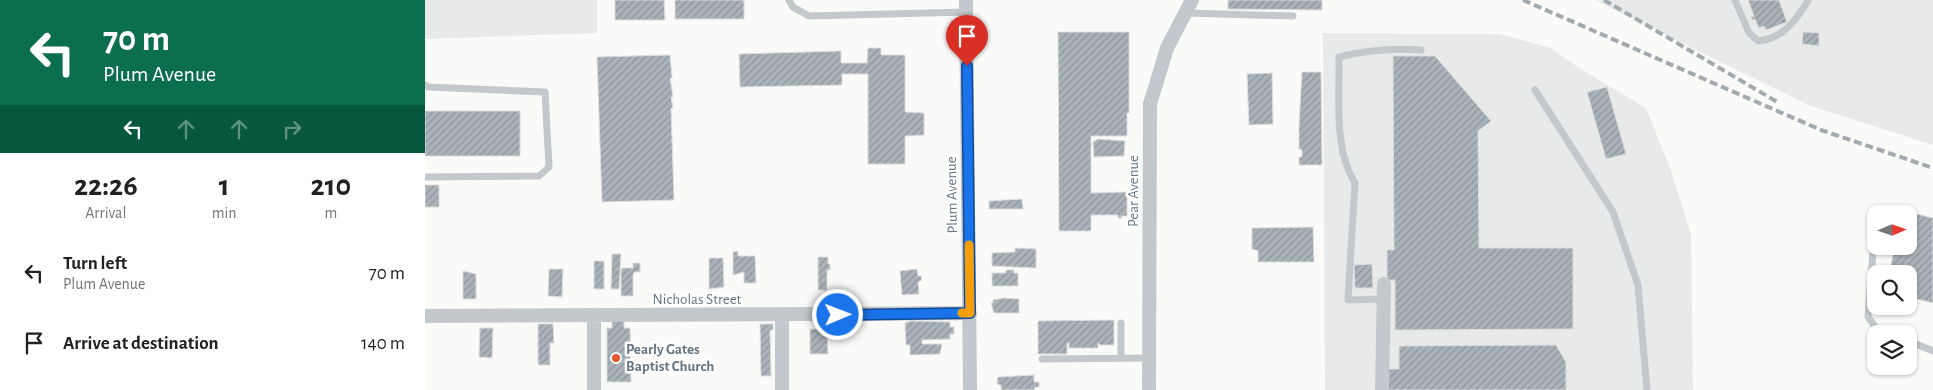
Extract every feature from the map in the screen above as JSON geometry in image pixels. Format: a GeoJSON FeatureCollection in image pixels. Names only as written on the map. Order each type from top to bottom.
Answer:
{"type":"FeatureCollection","features":[{"type":"Feature","properties":{"kind":"street","name":"Pear Avenue"},"geometry":{"type":"LineString","coordinates":[[1149,390],[1150,104],[1167,48],[1192,0]]}},
{"type":"Feature","properties":{"kind":"street","name":"Plum Avenue"},"geometry":{"type":"LineString","coordinates":[[966,6],[970,390]]}},
{"type":"Feature","properties":{"kind":"street"},"geometry":{"type":"LineString","coordinates":[[1382,390],[1384,284]]}},
{"type":"Feature","properties":{"kind":"street","name":"Nicholas Street"},"geometry":{"type":"LineString","coordinates":[[425,316],[970,313]]}},
{"type":"Feature","properties":{"kind":"street"},"geometry":{"type":"LineString","coordinates":[[782,315],[782,390]]}},
{"type":"Feature","properties":{"kind":"street"},"geometry":{"type":"LineString","coordinates":[[594,316],[594,390]]}},
{"type":"Feature","properties":{"kind":"lane"},"geometry":{"type":"LineString","coordinates":[[789,0],[793,7],[809,16],[966,6]]}},
{"type":"Feature","properties":{"kind":"lane"},"geometry":{"type":"LineString","coordinates":[[1735,0],[1749,33],[1758,42],[1770,40],[1794,23],[1806,0]]}},
{"type":"Feature","properties":{"kind":"lane"},"geometry":{"type":"LineString","coordinates":[[1185,13],[1293,16]]}},
{"type":"Feature","properties":{"kind":"lane"},"geometry":{"type":"LineString","coordinates":[[1383,299],[1348,300],[1355,183],[1347,170],[1341,140],[1339,57],[1365,50],[1393,48],[1421,50]]}},
{"type":"Feature","properties":{"kind":"lane"},"geometry":{"type":"LineString","coordinates":[[425,85],[428,87],[545,92],[549,167],[539,176],[425,177]]}},
{"type":"Feature","properties":{"kind":"lane"},"geometry":{"type":"LineString","coordinates":[[1535,90],[1613,212],[1638,285],[1647,390]]}},
{"type":"Feature","properties":{"kind":"lane"},"geometry":{"type":"LineString","coordinates":[[1873,255],[1868,317],[1874,325]]}},
{"type":"Feature","properties":{"kind":"lane"},"geometry":{"type":"LineString","coordinates":[[1121,323],[1121,358]]}},
{"type":"Feature","properties":{"kind":"lane"},"geometry":{"type":"LineString","coordinates":[[1917,344],[1933,351]]}},
{"type":"Feature","properties":{"kind":"lane"},"geometry":{"type":"LineString","coordinates":[[1042,359],[1149,358]]}},
{"type":"Feature","properties":{"kind":"shaded area"},"geometry":{"type":"Polygon","coordinates":[[[425,0],[597,0],[597,33],[425,39],[425,0]]]}},
{"type":"Feature","properties":{"kind":"shaded area"},"geometry":{"type":"Polygon","coordinates":[[[1595,0],[1933,0],[1933,145],[1808,105],[1595,0]]]}},
{"type":"Feature","properties":{"kind":"shaded area"},"geometry":{"type":"Polygon","coordinates":[[[1323,33],[1499,34],[1551,48],[1579,68],[1646,108],[1670,168],[1691,234],[1693,390],[1325,390],[1323,33]]]}},
{"type":"Feature","properties":{"kind":"building"},"geometry":{"type":"Polygon","coordinates":[[[615,0],[664,0],[665,20],[615,20],[615,0]]]}},
{"type":"Feature","properties":{"kind":"building"},"geometry":{"type":"Polygon","coordinates":[[[675,0],[744,0],[744,19],[675,19],[675,0]]]}},
{"type":"Feature","properties":{"kind":"building"},"geometry":{"type":"Polygon","coordinates":[[[1228,0],[1322,0],[1322,10],[1228,9],[1228,0]]]}},
{"type":"Feature","properties":{"kind":"building"},"geometry":{"type":"Polygon","coordinates":[[[1748,0],[1779,0],[1787,22],[1766,30],[1764,26],[1759,28],[1755,19],[1752,20],[1751,17],[1754,16],[1748,0]]]}},
{"type":"Feature","properties":{"kind":"building"},"geometry":{"type":"Polygon","coordinates":[[[1058,32],[1129,32],[1129,113],[1127,113],[1127,136],[1091,136],[1091,193],[1127,192],[1127,216],[1118,218],[1118,215],[1091,215],[1091,231],[1059,231],[1058,32]]]}},
{"type":"Feature","properties":{"kind":"building"},"geometry":{"type":"Polygon","coordinates":[[[1803,32],[1819,33],[1819,46],[1802,44],[1803,32]]]}},
{"type":"Feature","properties":{"kind":"building"},"geometry":{"type":"Polygon","coordinates":[[[868,48],[881,48],[881,55],[905,55],[905,112],[924,113],[924,135],[905,136],[905,164],[868,164],[868,74],[842,74],[842,85],[740,87],[739,54],[841,51],[841,63],[867,63],[868,48]]]}},
{"type":"Feature","properties":{"kind":"building"},"geometry":{"type":"Polygon","coordinates":[[[670,55],[672,78],[670,78],[673,97],[671,97],[673,108],[671,108],[674,200],[602,202],[597,57],[670,55]]]}},
{"type":"Feature","properties":{"kind":"building"},"geometry":{"type":"Polygon","coordinates":[[[1393,56],[1435,56],[1491,121],[1478,131],[1479,248],[1573,248],[1573,329],[1395,330],[1395,280],[1387,280],[1387,250],[1394,250],[1393,56]]]}},
{"type":"Feature","properties":{"kind":"building"},"geometry":{"type":"Polygon","coordinates":[[[1302,72],[1321,72],[1322,165],[1299,165],[1299,157],[1302,157],[1302,150],[1299,149],[1299,126],[1302,72]]]}},
{"type":"Feature","properties":{"kind":"building"},"geometry":{"type":"Polygon","coordinates":[[[1272,73],[1273,124],[1249,125],[1247,74],[1272,73]]]}},
{"type":"Feature","properties":{"kind":"building"},"geometry":{"type":"Polygon","coordinates":[[[1607,87],[1626,154],[1606,159],[1587,92],[1607,87]]]}},
{"type":"Feature","properties":{"kind":"building"},"geometry":{"type":"Polygon","coordinates":[[[425,111],[520,111],[520,156],[425,156],[425,111]]]}},
{"type":"Feature","properties":{"kind":"building"},"geometry":{"type":"Polygon","coordinates":[[[1098,139],[1125,141],[1124,156],[1094,157],[1093,142],[1098,139]]]}},
{"type":"Feature","properties":{"kind":"building"},"geometry":{"type":"Polygon","coordinates":[[[425,185],[439,185],[439,207],[425,207],[425,185]]]}},
{"type":"Feature","properties":{"kind":"building"},"geometry":{"type":"Polygon","coordinates":[[[1022,199],[1023,209],[989,209],[989,201],[1022,199]]]}},
{"type":"Feature","properties":{"kind":"building"},"geometry":{"type":"Polygon","coordinates":[[[1917,214],[1933,218],[1933,303],[1917,299],[1917,265],[1891,265],[1893,255],[1917,255],[1917,214]]]}},
{"type":"Feature","properties":{"kind":"building"},"geometry":{"type":"Polygon","coordinates":[[[1313,227],[1314,262],[1258,262],[1258,251],[1252,249],[1252,228],[1313,227]]]}},
{"type":"Feature","properties":{"kind":"building"},"geometry":{"type":"Polygon","coordinates":[[[1015,248],[1036,249],[1036,268],[992,266],[992,253],[1015,252],[1015,248]]]}},
{"type":"Feature","properties":{"kind":"building"},"geometry":{"type":"Polygon","coordinates":[[[738,251],[738,256],[755,256],[756,283],[744,283],[744,272],[733,275],[733,252],[738,251]]]}},
{"type":"Feature","properties":{"kind":"building"},"geometry":{"type":"Polygon","coordinates":[[[612,254],[621,254],[619,289],[611,289],[612,254]]]}},
{"type":"Feature","properties":{"kind":"building"},"geometry":{"type":"Polygon","coordinates":[[[818,257],[828,257],[828,264],[830,264],[830,270],[827,270],[827,290],[818,290],[818,257]]]}},
{"type":"Feature","properties":{"kind":"building"},"geometry":{"type":"Polygon","coordinates":[[[709,258],[723,258],[724,287],[709,289],[709,258]]]}},
{"type":"Feature","properties":{"kind":"building"},"geometry":{"type":"Polygon","coordinates":[[[594,261],[604,261],[604,289],[594,289],[594,261]]]}},
{"type":"Feature","properties":{"kind":"building"},"geometry":{"type":"Polygon","coordinates":[[[633,263],[640,263],[640,272],[634,272],[633,296],[621,296],[622,268],[633,268],[633,263]]]}},
{"type":"Feature","properties":{"kind":"building"},"geometry":{"type":"Polygon","coordinates":[[[1372,264],[1373,288],[1355,288],[1354,265],[1372,264]]]}},
{"type":"Feature","properties":{"kind":"building"},"geometry":{"type":"Polygon","coordinates":[[[549,269],[563,269],[562,297],[548,296],[549,269]]]}},
{"type":"Feature","properties":{"kind":"building"},"geometry":{"type":"Polygon","coordinates":[[[917,269],[918,276],[921,276],[922,280],[918,282],[919,294],[902,295],[900,271],[917,269]]]}},
{"type":"Feature","properties":{"kind":"building"},"geometry":{"type":"Polygon","coordinates":[[[1006,270],[1014,270],[1014,273],[1018,273],[1018,286],[992,286],[992,273],[1006,273],[1006,270]]]}},
{"type":"Feature","properties":{"kind":"building"},"geometry":{"type":"Polygon","coordinates":[[[463,271],[476,274],[476,299],[463,299],[463,271]]]}},
{"type":"Feature","properties":{"kind":"building"},"geometry":{"type":"Polygon","coordinates":[[[1004,298],[1019,299],[1019,313],[994,313],[991,303],[993,303],[993,300],[1004,298]]]}},
{"type":"Feature","properties":{"kind":"building"},"geometry":{"type":"Polygon","coordinates":[[[612,320],[624,320],[624,328],[630,328],[631,382],[607,382],[607,328],[612,328],[612,320]]]}},
{"type":"Feature","properties":{"kind":"building"},"geometry":{"type":"Polygon","coordinates":[[[1114,320],[1114,345],[1100,345],[1098,343],[1098,348],[1069,348],[1069,343],[1067,343],[1067,354],[1038,354],[1038,321],[1114,320]]]}},
{"type":"Feature","properties":{"kind":"building"},"geometry":{"type":"Polygon","coordinates":[[[911,321],[950,322],[950,327],[954,327],[954,334],[950,334],[950,339],[922,340],[922,344],[942,344],[940,354],[910,355],[910,345],[906,345],[905,323],[911,321]]]}},
{"type":"Feature","properties":{"kind":"building"},"geometry":{"type":"Polygon","coordinates":[[[538,324],[553,324],[554,343],[550,343],[550,365],[538,365],[538,324]]]}},
{"type":"Feature","properties":{"kind":"building"},"geometry":{"type":"Polygon","coordinates":[[[760,324],[773,324],[773,330],[770,330],[771,376],[761,376],[760,324]]]}},
{"type":"Feature","properties":{"kind":"building"},"geometry":{"type":"Polygon","coordinates":[[[480,328],[493,328],[492,358],[479,357],[480,328]]]}},
{"type":"Feature","properties":{"kind":"building"},"geometry":{"type":"Polygon","coordinates":[[[810,329],[827,329],[828,354],[810,354],[810,329]]]}},
{"type":"Feature","properties":{"kind":"building"},"geometry":{"type":"Polygon","coordinates":[[[1556,345],[1566,362],[1566,390],[1386,390],[1388,369],[1399,369],[1399,346],[1556,345]]]}},
{"type":"Feature","properties":{"kind":"building"},"geometry":{"type":"Polygon","coordinates":[[[1034,375],[1034,382],[1039,382],[1039,387],[1035,387],[1034,390],[1001,390],[1001,385],[997,384],[998,377],[1034,375]]]}},
{"type":"Feature","properties":{"kind":"railway"},"geometry":{"type":"LineString","coordinates":[[1523,0],[1821,130],[1933,168]]}},
{"type":"Feature","properties":{"kind":"railway"},"geometry":{"type":"LineString","coordinates":[[1604,0],[1779,103]]}},
{"type":"Feature","properties":{"kind":"slow traffic"},"geometry":{"type":"LineString","coordinates":[[962,313],[970,313],[969,245]]}},
{"type":"Feature","properties":{"kind":"place","name":"Pearly Gates Baptist Church"},"geometry":{"type":"Point","coordinates":[616,358]}},
{"type":"Feature","properties":{"kind":"route"},"geometry":{"type":"LineString","coordinates":[[838,315],[970,313],[967,66]]}}]}
